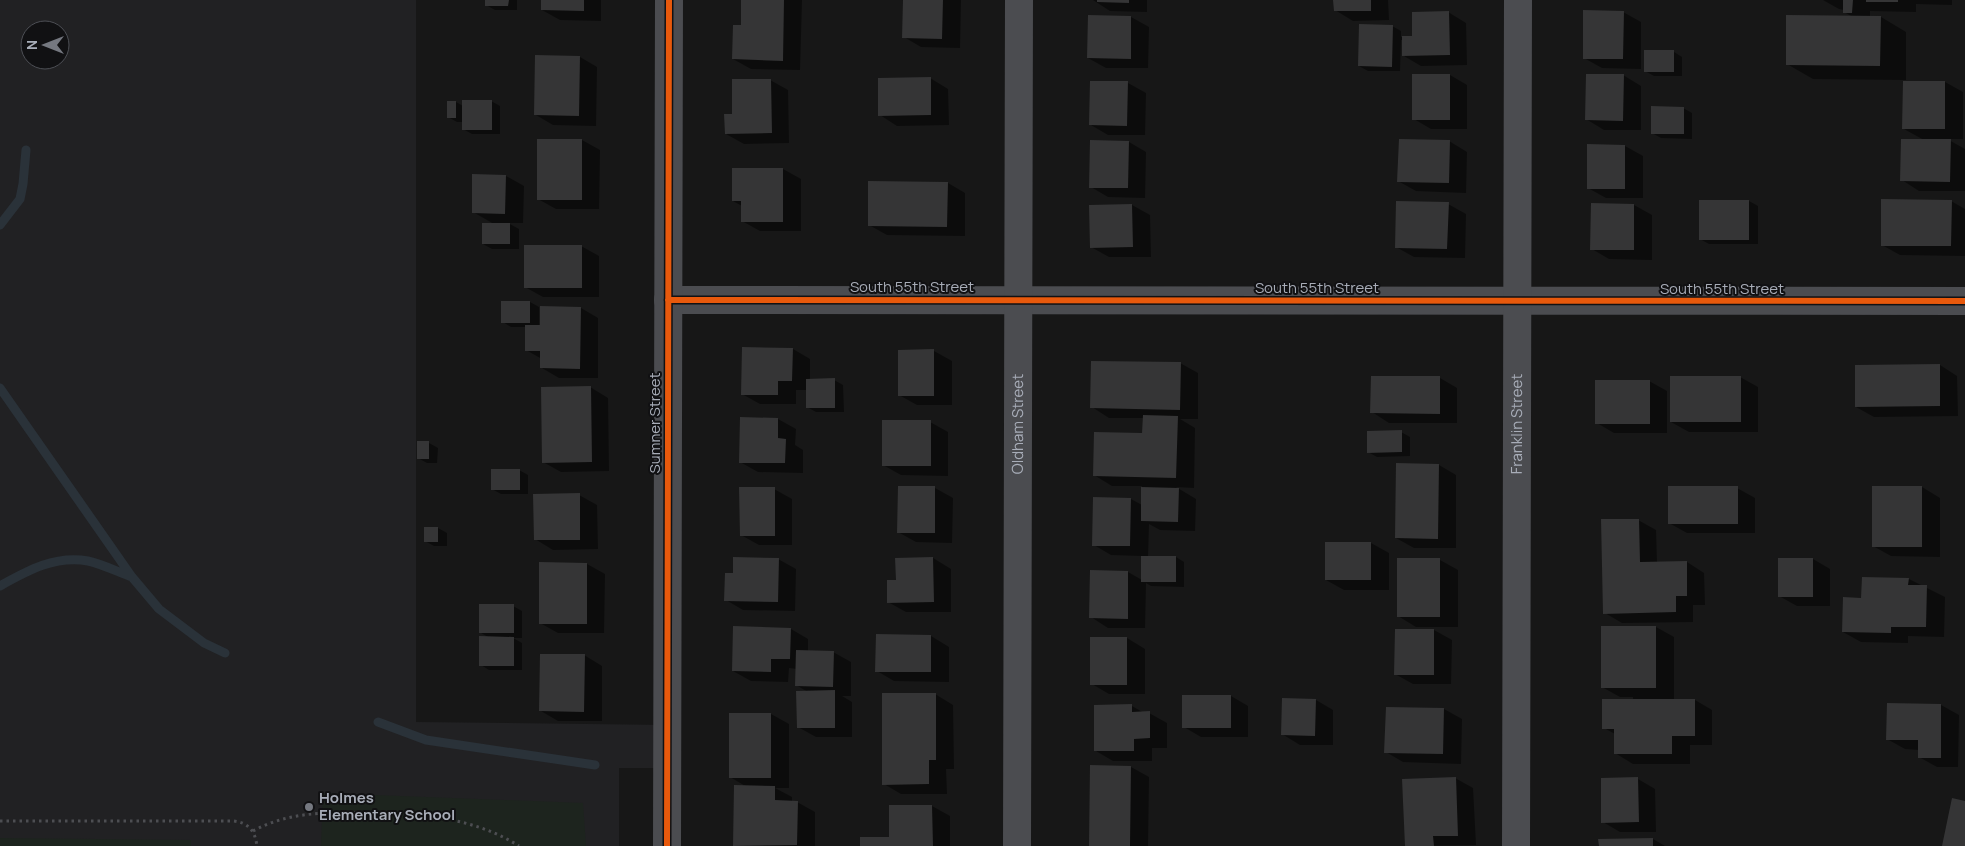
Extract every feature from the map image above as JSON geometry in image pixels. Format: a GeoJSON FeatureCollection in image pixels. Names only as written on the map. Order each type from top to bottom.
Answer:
{"type":"FeatureCollection","features":[{"type":"Feature","properties":{"kind":"street","name":"Sumner Street"},"geometry":{"type":"LineString","coordinates":[[667,846],[669,0]]}},
{"type":"Feature","properties":{"kind":"street","name":"Oldham Street"},"geometry":{"type":"LineString","coordinates":[[1017,846],[1019,0]]}},
{"type":"Feature","properties":{"kind":"street","name":"Franklin Street"},"geometry":{"type":"LineString","coordinates":[[1516,846],[1518,0]]}},
{"type":"Feature","properties":{"kind":"street","name":"South 55th Street"},"geometry":{"type":"LineString","coordinates":[[668,300],[1965,301]]}},
{"type":"Feature","properties":{"kind":"path"},"geometry":{"type":"LineString","coordinates":[[253,831],[269,822],[299,815],[339,812],[397,813],[436,816],[465,823],[506,838],[519,846]]}},
{"type":"Feature","properties":{"kind":"path"},"geometry":{"type":"LineString","coordinates":[[0,821],[234,821],[241,822],[253,831],[258,846]]}},
{"type":"Feature","properties":{"kind":"shaded area"},"geometry":{"type":"Polygon","coordinates":[[[0,0],[416,0],[416,722],[668,725],[667,768],[619,768],[619,846],[0,846],[0,0]]]}},
{"type":"Feature","properties":{"kind":"shaded area"},"geometry":{"type":"Polygon","coordinates":[[[323,793],[583,803],[586,846],[321,846],[323,793]]]}},
{"type":"Feature","properties":{"kind":"shaded area"},"geometry":{"type":"Polygon","coordinates":[[[0,838],[191,840],[191,846],[0,846],[0,838]]]}},
{"type":"Feature","properties":{"kind":"building"},"geometry":{"type":"Polygon","coordinates":[[[485,0],[509,0],[508,6],[485,6],[485,0]]]}},
{"type":"Feature","properties":{"kind":"building"},"geometry":{"type":"Polygon","coordinates":[[[541,0],[584,0],[584,11],[541,10],[541,0]]]}},
{"type":"Feature","properties":{"kind":"building"},"geometry":{"type":"Polygon","coordinates":[[[741,0],[784,0],[783,61],[732,59],[733,25],[741,25],[741,0]]]}},
{"type":"Feature","properties":{"kind":"building"},"geometry":{"type":"Polygon","coordinates":[[[903,0],[943,0],[942,39],[902,38],[903,0]]]}},
{"type":"Feature","properties":{"kind":"building"},"geometry":{"type":"Polygon","coordinates":[[[1097,0],[1129,0],[1129,3],[1097,2],[1097,0]]]}},
{"type":"Feature","properties":{"kind":"building"},"geometry":{"type":"Polygon","coordinates":[[[1333,0],[1371,0],[1371,11],[1334,11],[1333,0]]]}},
{"type":"Feature","properties":{"kind":"building"},"geometry":{"type":"Polygon","coordinates":[[[1843,0],[1853,0],[1852,13],[1843,13],[1843,0]]]}},
{"type":"Feature","properties":{"kind":"building"},"geometry":{"type":"Polygon","coordinates":[[[1866,0],[1898,0],[1898,2],[1866,2],[1866,0]]]}},
{"type":"Feature","properties":{"kind":"building"},"geometry":{"type":"Polygon","coordinates":[[[1583,10],[1624,11],[1623,59],[1583,59],[1583,10]]]}},
{"type":"Feature","properties":{"kind":"building"},"geometry":{"type":"Polygon","coordinates":[[[1449,11],[1450,55],[1402,56],[1402,36],[1412,36],[1412,12],[1449,11]]]}},
{"type":"Feature","properties":{"kind":"building"},"geometry":{"type":"Polygon","coordinates":[[[1088,15],[1131,16],[1131,59],[1087,58],[1088,15]]]}},
{"type":"Feature","properties":{"kind":"building"},"geometry":{"type":"Polygon","coordinates":[[[1786,15],[1881,16],[1880,66],[1786,65],[1786,15]]]}},
{"type":"Feature","properties":{"kind":"building"},"geometry":{"type":"Polygon","coordinates":[[[1359,24],[1393,25],[1392,67],[1358,66],[1359,24]]]}},
{"type":"Feature","properties":{"kind":"building"},"geometry":{"type":"Polygon","coordinates":[[[1644,50],[1674,50],[1674,72],[1644,72],[1644,50]]]}},
{"type":"Feature","properties":{"kind":"building"},"geometry":{"type":"Polygon","coordinates":[[[535,55],[580,56],[579,116],[534,115],[535,55]]]}},
{"type":"Feature","properties":{"kind":"building"},"geometry":{"type":"Polygon","coordinates":[[[1412,74],[1450,74],[1450,120],[1412,120],[1412,74]]]}},
{"type":"Feature","properties":{"kind":"building"},"geometry":{"type":"Polygon","coordinates":[[[1586,74],[1624,74],[1623,121],[1585,120],[1586,74]]]}},
{"type":"Feature","properties":{"kind":"building"},"geometry":{"type":"Polygon","coordinates":[[[931,77],[931,115],[878,116],[878,78],[931,77]]]}},
{"type":"Feature","properties":{"kind":"building"},"geometry":{"type":"Polygon","coordinates":[[[732,79],[771,79],[772,133],[725,134],[724,114],[732,114],[732,79]]]}},
{"type":"Feature","properties":{"kind":"building"},"geometry":{"type":"Polygon","coordinates":[[[1090,81],[1128,81],[1127,126],[1089,125],[1090,81]]]}},
{"type":"Feature","properties":{"kind":"building"},"geometry":{"type":"Polygon","coordinates":[[[1903,81],[1945,81],[1945,129],[1902,129],[1903,81]]]}},
{"type":"Feature","properties":{"kind":"building"},"geometry":{"type":"Polygon","coordinates":[[[462,100],[492,100],[492,130],[462,130],[462,100]]]}},
{"type":"Feature","properties":{"kind":"building"},"geometry":{"type":"Polygon","coordinates":[[[447,101],[456,101],[456,118],[447,118],[447,101]]]}},
{"type":"Feature","properties":{"kind":"building"},"geometry":{"type":"Polygon","coordinates":[[[1651,106],[1684,107],[1684,134],[1651,134],[1651,106]]]}},
{"type":"Feature","properties":{"kind":"building"},"geometry":{"type":"Polygon","coordinates":[[[537,139],[582,139],[582,200],[537,200],[537,139]]]}},
{"type":"Feature","properties":{"kind":"building"},"geometry":{"type":"Polygon","coordinates":[[[1399,139],[1450,140],[1449,183],[1397,182],[1399,139]]]}},
{"type":"Feature","properties":{"kind":"building"},"geometry":{"type":"Polygon","coordinates":[[[1901,139],[1951,139],[1950,182],[1900,181],[1901,139]]]}},
{"type":"Feature","properties":{"kind":"building"},"geometry":{"type":"Polygon","coordinates":[[[1090,140],[1129,141],[1128,188],[1089,188],[1090,140]]]}},
{"type":"Feature","properties":{"kind":"building"},"geometry":{"type":"Polygon","coordinates":[[[1587,144],[1625,145],[1625,189],[1587,189],[1587,144]]]}},
{"type":"Feature","properties":{"kind":"building"},"geometry":{"type":"Polygon","coordinates":[[[732,168],[783,168],[783,222],[741,222],[741,201],[732,201],[732,168]]]}},
{"type":"Feature","properties":{"kind":"building"},"geometry":{"type":"Polygon","coordinates":[[[472,174],[506,175],[505,214],[472,213],[472,174]]]}},
{"type":"Feature","properties":{"kind":"building"},"geometry":{"type":"Polygon","coordinates":[[[868,181],[948,182],[947,227],[868,226],[868,181]]]}},
{"type":"Feature","properties":{"kind":"building"},"geometry":{"type":"Polygon","coordinates":[[[1881,199],[1952,200],[1951,246],[1881,246],[1881,199]]]}},
{"type":"Feature","properties":{"kind":"building"},"geometry":{"type":"Polygon","coordinates":[[[1699,200],[1749,200],[1749,240],[1699,240],[1699,200]]]}},
{"type":"Feature","properties":{"kind":"building"},"geometry":{"type":"Polygon","coordinates":[[[1396,201],[1449,202],[1447,249],[1395,248],[1396,201]]]}},
{"type":"Feature","properties":{"kind":"building"},"geometry":{"type":"Polygon","coordinates":[[[1591,203],[1634,204],[1634,250],[1590,250],[1591,203]]]}},
{"type":"Feature","properties":{"kind":"building"},"geometry":{"type":"Polygon","coordinates":[[[1132,204],[1133,247],[1090,248],[1089,205],[1132,204]]]}},
{"type":"Feature","properties":{"kind":"building"},"geometry":{"type":"Polygon","coordinates":[[[482,223],[510,223],[510,244],[482,244],[482,223]]]}},
{"type":"Feature","properties":{"kind":"building"},"geometry":{"type":"Polygon","coordinates":[[[524,245],[582,245],[582,288],[524,288],[524,245]]]}},
{"type":"Feature","properties":{"kind":"building"},"geometry":{"type":"Polygon","coordinates":[[[501,301],[530,301],[530,323],[501,323],[501,301]]]}},
{"type":"Feature","properties":{"kind":"building"},"geometry":{"type":"Polygon","coordinates":[[[540,306],[581,307],[580,369],[540,368],[540,351],[525,351],[525,325],[540,325],[540,306]]]}},
{"type":"Feature","properties":{"kind":"building"},"geometry":{"type":"Polygon","coordinates":[[[742,347],[793,348],[792,381],[778,381],[778,395],[741,395],[742,347]]]}},
{"type":"Feature","properties":{"kind":"building"},"geometry":{"type":"Polygon","coordinates":[[[934,349],[934,396],[898,396],[898,350],[934,349]]]}},
{"type":"Feature","properties":{"kind":"building"},"geometry":{"type":"Polygon","coordinates":[[[1091,361],[1181,362],[1180,410],[1090,408],[1091,361]]]}},
{"type":"Feature","properties":{"kind":"building"},"geometry":{"type":"Polygon","coordinates":[[[1940,364],[1940,406],[1855,407],[1855,365],[1940,364]]]}},
{"type":"Feature","properties":{"kind":"building"},"geometry":{"type":"Polygon","coordinates":[[[1371,376],[1440,376],[1440,414],[1370,413],[1371,376]]]}},
{"type":"Feature","properties":{"kind":"building"},"geometry":{"type":"Polygon","coordinates":[[[1670,376],[1741,376],[1741,422],[1670,422],[1670,376]]]}},
{"type":"Feature","properties":{"kind":"building"},"geometry":{"type":"Polygon","coordinates":[[[835,378],[835,408],[806,408],[806,379],[835,378]]]}},
{"type":"Feature","properties":{"kind":"building"},"geometry":{"type":"Polygon","coordinates":[[[1595,380],[1650,380],[1650,424],[1595,424],[1595,380]]]}},
{"type":"Feature","properties":{"kind":"building"},"geometry":{"type":"Polygon","coordinates":[[[591,386],[592,462],[542,463],[541,387],[591,386]]]}},
{"type":"Feature","properties":{"kind":"building"},"geometry":{"type":"Polygon","coordinates":[[[1143,415],[1178,416],[1176,478],[1093,476],[1094,432],[1142,433],[1143,415]]]}},
{"type":"Feature","properties":{"kind":"building"},"geometry":{"type":"Polygon","coordinates":[[[740,417],[778,418],[778,438],[786,439],[785,463],[739,463],[740,417]]]}},
{"type":"Feature","properties":{"kind":"building"},"geometry":{"type":"Polygon","coordinates":[[[882,420],[931,420],[931,466],[882,466],[882,420]]]}},
{"type":"Feature","properties":{"kind":"building"},"geometry":{"type":"Polygon","coordinates":[[[1402,430],[1402,452],[1367,453],[1367,431],[1402,430]]]}},
{"type":"Feature","properties":{"kind":"building"},"geometry":{"type":"Polygon","coordinates":[[[417,441],[429,441],[429,459],[417,459],[417,441]]]}},
{"type":"Feature","properties":{"kind":"building"},"geometry":{"type":"Polygon","coordinates":[[[1396,463],[1439,464],[1438,539],[1395,538],[1396,463]]]}},
{"type":"Feature","properties":{"kind":"building"},"geometry":{"type":"Polygon","coordinates":[[[491,469],[520,469],[520,490],[491,490],[491,469]]]}},
{"type":"Feature","properties":{"kind":"building"},"geometry":{"type":"Polygon","coordinates":[[[898,486],[935,486],[935,533],[897,533],[898,486]]]}},
{"type":"Feature","properties":{"kind":"building"},"geometry":{"type":"Polygon","coordinates":[[[1668,486],[1738,486],[1738,524],[1668,524],[1668,486]]]}},
{"type":"Feature","properties":{"kind":"building"},"geometry":{"type":"Polygon","coordinates":[[[1872,486],[1922,486],[1922,547],[1872,547],[1872,486]]]}},
{"type":"Feature","properties":{"kind":"building"},"geometry":{"type":"Polygon","coordinates":[[[739,487],[775,487],[775,536],[740,536],[739,487]]]}},
{"type":"Feature","properties":{"kind":"building"},"geometry":{"type":"Polygon","coordinates":[[[1141,487],[1179,488],[1178,522],[1141,521],[1141,487]]]}},
{"type":"Feature","properties":{"kind":"building"},"geometry":{"type":"Polygon","coordinates":[[[580,493],[580,540],[534,540],[533,494],[580,493]]]}},
{"type":"Feature","properties":{"kind":"building"},"geometry":{"type":"Polygon","coordinates":[[[1093,497],[1131,498],[1130,546],[1092,546],[1093,497]]]}},
{"type":"Feature","properties":{"kind":"building"},"geometry":{"type":"Polygon","coordinates":[[[1601,519],[1639,519],[1640,562],[1687,561],[1687,596],[1676,596],[1676,612],[1603,614],[1601,519]]]}},
{"type":"Feature","properties":{"kind":"building"},"geometry":{"type":"Polygon","coordinates":[[[424,527],[438,527],[438,542],[424,542],[424,527]]]}},
{"type":"Feature","properties":{"kind":"building"},"geometry":{"type":"Polygon","coordinates":[[[1325,542],[1371,542],[1371,580],[1325,580],[1325,542]]]}},
{"type":"Feature","properties":{"kind":"building"},"geometry":{"type":"Polygon","coordinates":[[[1141,556],[1176,556],[1176,582],[1141,582],[1141,556]]]}},
{"type":"Feature","properties":{"kind":"building"},"geometry":{"type":"Polygon","coordinates":[[[733,557],[779,558],[778,602],[724,601],[725,573],[733,573],[733,557]]]}},
{"type":"Feature","properties":{"kind":"building"},"geometry":{"type":"Polygon","coordinates":[[[933,557],[934,602],[887,603],[887,580],[896,580],[895,558],[933,557]]]}},
{"type":"Feature","properties":{"kind":"building"},"geometry":{"type":"Polygon","coordinates":[[[1397,558],[1440,558],[1440,617],[1397,617],[1397,558]]]}},
{"type":"Feature","properties":{"kind":"building"},"geometry":{"type":"Polygon","coordinates":[[[1778,558],[1813,558],[1813,597],[1778,597],[1778,558]]]}},
{"type":"Feature","properties":{"kind":"building"},"geometry":{"type":"Polygon","coordinates":[[[539,562],[587,563],[587,624],[539,624],[539,562]]]}},
{"type":"Feature","properties":{"kind":"building"},"geometry":{"type":"Polygon","coordinates":[[[1090,570],[1128,571],[1128,619],[1089,618],[1090,570]]]}},
{"type":"Feature","properties":{"kind":"building"},"geometry":{"type":"Polygon","coordinates":[[[1862,577],[1909,578],[1908,585],[1927,585],[1926,627],[1891,627],[1891,633],[1842,632],[1843,597],[1861,598],[1862,577]]]}},
{"type":"Feature","properties":{"kind":"building"},"geometry":{"type":"Polygon","coordinates":[[[479,604],[514,604],[514,633],[479,633],[479,604]]]}},
{"type":"Feature","properties":{"kind":"building"},"geometry":{"type":"Polygon","coordinates":[[[733,626],[791,628],[790,659],[771,659],[771,672],[732,671],[733,626]]]}},
{"type":"Feature","properties":{"kind":"building"},"geometry":{"type":"Polygon","coordinates":[[[1601,626],[1656,626],[1656,688],[1601,688],[1601,626]]]}},
{"type":"Feature","properties":{"kind":"building"},"geometry":{"type":"Polygon","coordinates":[[[1395,629],[1434,629],[1434,675],[1394,675],[1395,629]]]}},
{"type":"Feature","properties":{"kind":"building"},"geometry":{"type":"Polygon","coordinates":[[[876,634],[931,635],[931,672],[875,672],[876,634]]]}},
{"type":"Feature","properties":{"kind":"building"},"geometry":{"type":"Polygon","coordinates":[[[479,636],[514,637],[514,666],[479,666],[479,636]]]}},
{"type":"Feature","properties":{"kind":"building"},"geometry":{"type":"Polygon","coordinates":[[[1090,637],[1127,637],[1127,685],[1090,685],[1090,637]]]}},
{"type":"Feature","properties":{"kind":"building"},"geometry":{"type":"Polygon","coordinates":[[[796,650],[834,651],[833,687],[795,686],[796,650]]]}},
{"type":"Feature","properties":{"kind":"building"},"geometry":{"type":"Polygon","coordinates":[[[540,654],[585,654],[584,712],[539,711],[540,654]]]}},
{"type":"Feature","properties":{"kind":"building"},"geometry":{"type":"Polygon","coordinates":[[[835,690],[835,728],[797,728],[796,691],[835,690]]]}},
{"type":"Feature","properties":{"kind":"building"},"geometry":{"type":"Polygon","coordinates":[[[882,693],[936,693],[936,760],[929,760],[929,784],[882,785],[882,693]]]}},
{"type":"Feature","properties":{"kind":"building"},"geometry":{"type":"Polygon","coordinates":[[[1182,695],[1231,695],[1231,728],[1182,728],[1182,695]]]}},
{"type":"Feature","properties":{"kind":"building"},"geometry":{"type":"Polygon","coordinates":[[[1282,698],[1316,699],[1315,736],[1281,735],[1282,698]]]}},
{"type":"Feature","properties":{"kind":"building"},"geometry":{"type":"Polygon","coordinates":[[[1602,699],[1695,699],[1695,736],[1672,736],[1672,754],[1614,754],[1614,729],[1602,729],[1602,699]]]}},
{"type":"Feature","properties":{"kind":"building"},"geometry":{"type":"Polygon","coordinates":[[[1887,703],[1941,704],[1941,758],[1918,758],[1918,740],[1886,740],[1887,703]]]}},
{"type":"Feature","properties":{"kind":"building"},"geometry":{"type":"Polygon","coordinates":[[[1132,704],[1132,712],[1150,711],[1150,738],[1134,739],[1134,751],[1094,751],[1094,705],[1132,704]]]}},
{"type":"Feature","properties":{"kind":"building"},"geometry":{"type":"Polygon","coordinates":[[[1386,707],[1444,708],[1443,754],[1384,753],[1386,707]]]}},
{"type":"Feature","properties":{"kind":"building"},"geometry":{"type":"Polygon","coordinates":[[[729,713],[771,713],[771,778],[729,778],[729,713]]]}},
{"type":"Feature","properties":{"kind":"building"},"geometry":{"type":"Polygon","coordinates":[[[1090,765],[1131,766],[1130,846],[1089,846],[1090,765]]]}},
{"type":"Feature","properties":{"kind":"building"},"geometry":{"type":"Polygon","coordinates":[[[1456,777],[1458,836],[1433,836],[1434,846],[1405,846],[1402,779],[1456,777]]]}},
{"type":"Feature","properties":{"kind":"building"},"geometry":{"type":"Polygon","coordinates":[[[1638,777],[1639,822],[1601,823],[1601,778],[1638,777]]]}},
{"type":"Feature","properties":{"kind":"building"},"geometry":{"type":"Polygon","coordinates":[[[734,785],[775,786],[775,800],[798,801],[797,845],[733,846],[734,785]]]}},
{"type":"Feature","properties":{"kind":"building"},"geometry":{"type":"Polygon","coordinates":[[[1952,798],[1965,801],[1965,846],[1942,846],[1952,798]]]}},
{"type":"Feature","properties":{"kind":"building"},"geometry":{"type":"Polygon","coordinates":[[[889,805],[932,805],[933,846],[860,846],[860,837],[889,837],[889,805]]]}},
{"type":"Feature","properties":{"kind":"building"},"geometry":{"type":"Polygon","coordinates":[[[1653,838],[1653,846],[1599,846],[1598,839],[1653,838]]]}},
{"type":"Feature","properties":{"kind":"waterway"},"geometry":{"type":"LineString","coordinates":[[0,225],[20,199],[26,150]]}},
{"type":"Feature","properties":{"kind":"waterway"},"geometry":{"type":"LineString","coordinates":[[0,388],[132,577],[159,609],[204,643],[225,653]]}},
{"type":"Feature","properties":{"kind":"waterway"},"geometry":{"type":"LineString","coordinates":[[0,586],[31,570],[64,560],[88,561],[132,577]]}},
{"type":"Feature","properties":{"kind":"waterway"},"geometry":{"type":"LineString","coordinates":[[378,722],[426,740],[595,765]]}},
{"type":"Feature","properties":{"kind":"cycle path"},"geometry":{"type":"LineString","coordinates":[[667,846],[669,0]]}},
{"type":"Feature","properties":{"kind":"cycle path"},"geometry":{"type":"LineString","coordinates":[[668,300],[1965,301]]}},
{"type":"Feature","properties":{"kind":"place","name":"Holmes Elementary School"},"geometry":{"type":"Point","coordinates":[309,807]}}]}
